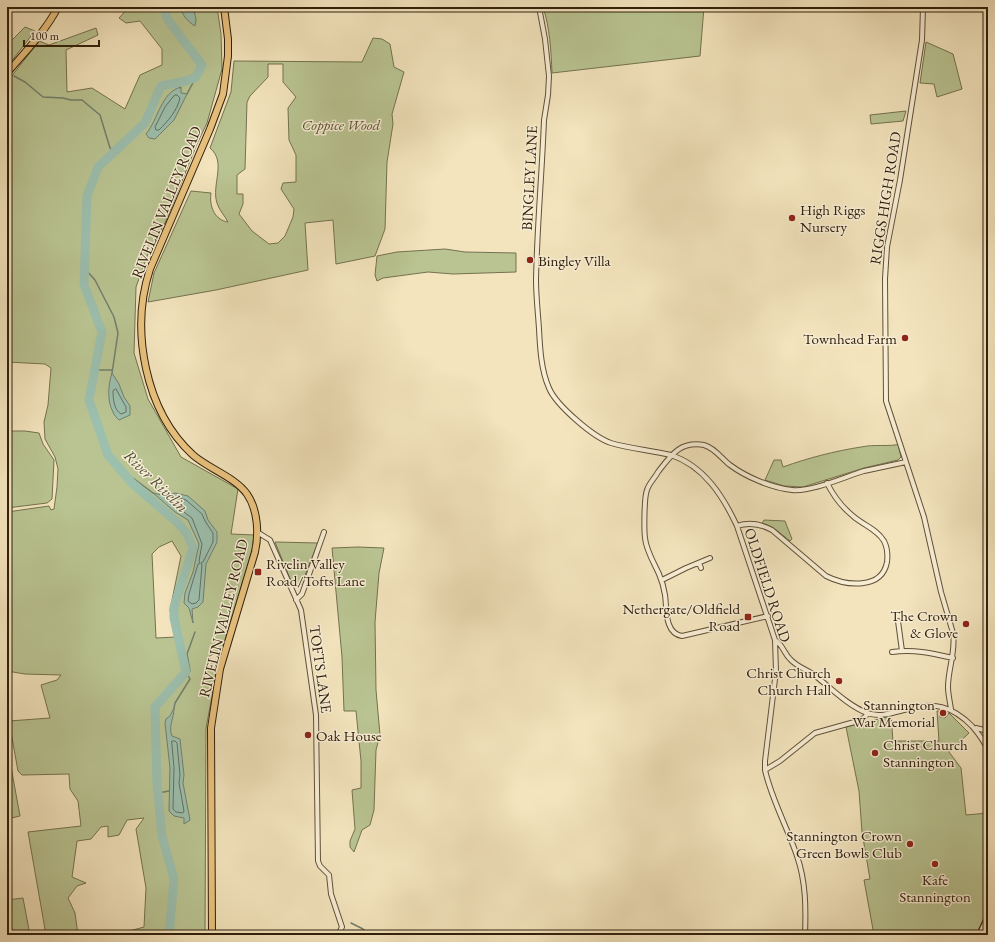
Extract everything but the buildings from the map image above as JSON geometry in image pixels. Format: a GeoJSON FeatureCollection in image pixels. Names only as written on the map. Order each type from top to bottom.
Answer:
{"type":"FeatureCollection","features":[{"type":"Feature","properties":{"kind":"main road"},"geometry":{"type":"LineString","coordinates":[[7,74],[38,38],[58,7]]}},
{"type":"Feature","properties":{"kind":"main road","name":"RIVELIN VALLEY ROAD"},"geometry":{"type":"LineString","coordinates":[[212,935],[211,728],[220,669],[253,561],[257,532],[254,509],[247,494],[237,484],[206,465],[193,454],[177,437],[168,424],[154,395],[143,353],[141,334],[144,292],[150,269],[210,129],[223,94],[227,74],[228,52],[224,7]]}},
{"type":"Feature","properties":{"kind":"main road"},"geometry":{"type":"LineString","coordinates":[[980,935],[988,918]]}},
{"type":"Feature","properties":{"kind":"street","name":"BINGLEY LANE"},"geometry":{"type":"LineString","coordinates":[[538,7],[545,39],[549,76],[544,120],[536,282],[544,374],[549,389],[569,413],[594,435],[610,442],[671,455]]}},
{"type":"Feature","properties":{"kind":"street","name":"RIGGS HIGH ROAD"},"geometry":{"type":"LineString","coordinates":[[922,7],[922,40],[900,180],[887,247],[885,279],[886,401],[924,517],[941,592],[954,633],[948,687],[951,709]]}},
{"type":"Feature","properties":{"kind":"street"},"geometry":{"type":"LineString","coordinates":[[768,616],[682,636],[677,635],[672,631],[669,625],[662,580],[645,542],[646,496],[650,484],[671,455],[680,448],[703,445],[713,450],[736,470],[770,484],[787,489],[799,490],[866,471],[906,462]]}},
{"type":"Feature","properties":{"kind":"street","name":"OLDFIELD ROAD"},"geometry":{"type":"LineString","coordinates":[[671,455],[690,465],[708,479],[723,499],[737,526],[775,640],[776,671],[765,770],[797,856],[803,877],[806,898],[805,935]]}},
{"type":"Feature","properties":{"kind":"street"},"geometry":{"type":"LineString","coordinates":[[737,526],[750,523],[764,526],[772,530],[826,576],[833,580],[848,584],[860,584],[870,582],[880,577],[885,570],[888,559],[884,541],[876,532],[848,512],[831,491],[827,483]]}},
{"type":"Feature","properties":{"kind":"street","name":"TOFTS LANE"},"geometry":{"type":"LineString","coordinates":[[257,532],[270,540],[301,610],[316,715],[318,861],[320,866],[329,875],[331,894],[342,927],[338,935]]}},
{"type":"Feature","properties":{"kind":"street"},"geometry":{"type":"LineString","coordinates":[[296,600],[302,594],[324,532]]}},
{"type":"Feature","properties":{"kind":"street"},"geometry":{"type":"LineString","coordinates":[[662,580],[710,558]]}},
{"type":"Feature","properties":{"kind":"street"},"geometry":{"type":"LineString","coordinates":[[699,563],[701,568]]}},
{"type":"Feature","properties":{"kind":"street"},"geometry":{"type":"LineString","coordinates":[[898,621],[902,650]]}},
{"type":"Feature","properties":{"kind":"street"},"geometry":{"type":"LineString","coordinates":[[775,640],[797,665],[811,673],[852,705],[877,716],[910,708],[927,706],[938,706],[951,709],[962,716],[975,729],[988,751]]}},
{"type":"Feature","properties":{"kind":"street"},"geometry":{"type":"LineString","coordinates":[[892,652],[902,650],[927,652],[952,658]]}},
{"type":"Feature","properties":{"kind":"street"},"geometry":{"type":"LineString","coordinates":[[765,770],[780,761],[815,733],[858,721],[864,718],[868,713]]}},
{"type":"Feature","properties":{"kind":"street"},"geometry":{"type":"LineString","coordinates":[[975,729],[988,730]]}},
{"type":"Feature","properties":{"kind":"green space"},"geometry":{"type":"Polygon","coordinates":[[[129,7],[217,7],[221,34],[222,69],[207,123],[165,223],[149,251],[136,287],[134,353],[148,399],[181,457],[238,489],[231,534],[254,535],[252,551],[222,655],[219,657],[216,653],[209,656],[211,660],[218,665],[206,728],[205,935],[115,935],[144,927],[146,888],[136,829],[144,818],[127,820],[119,835],[108,837],[108,826],[101,827],[91,839],[77,841],[72,877],[86,883],[77,886],[68,898],[75,913],[78,935],[46,935],[28,832],[81,826],[78,801],[70,789],[69,774],[22,775],[18,771],[9,721],[50,718],[41,685],[57,680],[61,675],[25,674],[7,671],[7,512],[49,506],[51,510],[54,509],[58,469],[55,457],[45,439],[44,422],[48,405],[51,368],[45,364],[7,362],[7,82],[39,41],[49,45],[96,28],[98,35],[66,50],[67,92],[92,88],[125,109],[140,75],[162,65],[162,49],[140,21],[126,23],[119,18],[129,7]],[[172,541],[159,547],[152,554],[156,638],[176,637],[170,610],[181,556],[172,541]]]}},
{"type":"Feature","properties":{"kind":"green space"},"geometry":{"type":"Polygon","coordinates":[[[543,7],[704,7],[700,56],[552,73],[549,31],[543,7]]]}},
{"type":"Feature","properties":{"kind":"green space"},"geometry":{"type":"Polygon","coordinates":[[[25,27],[35,31],[7,67],[7,41],[11,41],[25,27]]]}},
{"type":"Feature","properties":{"kind":"green space","name":"Coppice Wood"},"geometry":{"type":"Polygon","coordinates":[[[373,38],[382,39],[390,44],[394,67],[404,72],[392,114],[393,124],[387,162],[385,229],[375,256],[336,264],[333,220],[305,223],[308,270],[216,290],[148,302],[154,273],[191,191],[211,193],[212,207],[216,215],[223,221],[228,222],[217,203],[216,189],[218,167],[215,154],[210,148],[231,92],[234,61],[362,62],[373,38]],[[268,64],[268,77],[250,96],[247,102],[245,169],[237,175],[237,194],[243,194],[243,204],[239,214],[252,231],[269,244],[278,243],[285,236],[293,217],[294,209],[281,189],[283,183],[296,182],[296,155],[289,140],[288,108],[296,97],[283,82],[283,64],[268,64]]]}},
{"type":"Feature","properties":{"kind":"green space"},"geometry":{"type":"Polygon","coordinates":[[[926,42],[953,54],[962,89],[937,97],[934,84],[920,83],[926,42]]]}},
{"type":"Feature","properties":{"kind":"green space"},"geometry":{"type":"Polygon","coordinates":[[[906,111],[903,121],[871,124],[870,115],[906,111]]]}},
{"type":"Feature","properties":{"kind":"green space"},"geometry":{"type":"Polygon","coordinates":[[[445,249],[465,252],[516,253],[516,272],[453,274],[428,272],[383,278],[377,281],[375,275],[377,256],[397,252],[445,249]]]}},
{"type":"Feature","properties":{"kind":"green space"},"geometry":{"type":"Polygon","coordinates":[[[7,431],[39,433],[43,444],[54,460],[52,499],[47,503],[7,508],[7,431]]]}},
{"type":"Feature","properties":{"kind":"green space"},"geometry":{"type":"Polygon","coordinates":[[[901,444],[899,448],[901,457],[898,460],[864,468],[803,487],[784,486],[765,480],[774,460],[781,460],[783,467],[812,458],[866,446],[901,444]]]}},
{"type":"Feature","properties":{"kind":"green space"},"geometry":{"type":"Polygon","coordinates":[[[764,520],[785,521],[792,539],[790,541],[775,529],[762,523],[764,520]]]}},
{"type":"Feature","properties":{"kind":"green space"},"geometry":{"type":"Polygon","coordinates":[[[275,542],[318,543],[301,585],[298,587],[293,586],[275,542]]]}},
{"type":"Feature","properties":{"kind":"green space"},"geometry":{"type":"Polygon","coordinates":[[[332,548],[384,548],[379,573],[375,622],[376,690],[380,735],[376,750],[374,810],[370,825],[362,830],[354,852],[350,847],[350,841],[355,829],[352,790],[361,788],[361,761],[356,711],[344,711],[342,657],[332,548]]]}},
{"type":"Feature","properties":{"kind":"green space"},"geometry":{"type":"Polygon","coordinates":[[[937,711],[939,711],[940,717],[945,718],[949,713],[969,733],[949,752],[961,768],[966,815],[988,813],[988,907],[977,935],[874,935],[864,880],[870,879],[862,832],[859,791],[846,727],[891,716],[893,741],[939,741],[937,711]]]}},
{"type":"Feature","properties":{"kind":"green space"},"geometry":{"type":"Polygon","coordinates":[[[7,745],[20,816],[7,819],[7,745]]]}},
{"type":"Feature","properties":{"kind":"green space"},"geometry":{"type":"Polygon","coordinates":[[[23,898],[30,935],[7,935],[7,900],[23,898]]]}},
{"type":"Feature","properties":{"kind":"water"},"geometry":{"type":"Polygon","coordinates":[[[180,7],[193,7],[196,19],[195,26],[182,13],[180,7]]]}},
{"type":"Feature","properties":{"kind":"water"},"geometry":{"type":"Polygon","coordinates":[[[181,87],[181,93],[187,94],[174,120],[155,139],[149,138],[146,134],[164,100],[174,90],[181,87]]]}},
{"type":"Feature","properties":{"kind":"water"},"geometry":{"type":"Polygon","coordinates":[[[112,373],[130,406],[130,415],[119,420],[113,413],[109,398],[112,373]]]}},
{"type":"Feature","properties":{"kind":"water"},"geometry":{"type":"Polygon","coordinates":[[[153,493],[166,496],[175,493],[188,496],[205,511],[208,520],[217,532],[217,542],[206,564],[203,602],[198,607],[192,609],[193,623],[189,608],[184,603],[185,593],[193,572],[199,544],[188,520],[175,512],[153,493]]]}},
{"type":"Feature","properties":{"kind":"water"},"geometry":{"type":"Polygon","coordinates":[[[174,708],[171,732],[172,736],[180,739],[184,775],[183,783],[190,820],[184,824],[184,818],[174,816],[169,811],[170,768],[165,723],[166,719],[170,716],[174,708]]]}},
{"type":"Feature","properties":{"kind":"waterway","name":"River Rivelin"},"geometry":{"type":"LineString","coordinates":[[163,7],[168,20],[202,65],[196,77],[186,81],[161,86],[145,123],[98,167],[87,196],[84,285],[102,332],[89,400],[108,455],[132,483],[178,523],[187,534],[193,548],[174,607],[174,618],[186,672],[155,707],[157,784],[162,836],[174,879],[169,935]]}},
{"type":"Feature","properties":{"kind":"waterway"},"geometry":{"type":"LineString","coordinates":[[14,76],[25,82],[43,97],[82,100],[100,115],[110,148],[114,151]]}},
{"type":"Feature","properties":{"kind":"waterway"},"geometry":{"type":"LineString","coordinates":[[187,94],[196,77]]}},
{"type":"Feature","properties":{"kind":"waterway","name":"River Rivelin"},"geometry":{"type":"LineString","coordinates":[[180,81],[180,88]]}},
{"type":"Feature","properties":{"kind":"waterway"},"geometry":{"type":"LineString","coordinates":[[85,269],[95,280],[114,317],[118,333],[112,373]]}},
{"type":"Feature","properties":{"kind":"waterway"},"geometry":{"type":"LineString","coordinates":[[95,370],[112,370]]}},
{"type":"Feature","properties":{"kind":"waterway"},"geometry":{"type":"LineString","coordinates":[[128,478],[133,478],[153,493]]}},
{"type":"Feature","properties":{"kind":"waterway","name":"River Rivelin"},"geometry":{"type":"LineString","coordinates":[[174,708],[175,703],[190,679],[186,672],[190,671],[187,654],[195,632]]}},
{"type":"Feature","properties":{"kind":"waterway"},"geometry":{"type":"LineString","coordinates":[[158,793],[169,791]]}},
{"type":"Feature","properties":{"kind":"waterway"},"geometry":{"type":"LineString","coordinates":[[351,923],[363,929],[370,935]]}},
{"type":"Feature","properties":{"kind":"place","name":"High Riggs Nursery"},"geometry":{"type":"Point","coordinates":[792,218]}},
{"type":"Feature","properties":{"kind":"place","name":"Bingley Villa"},"geometry":{"type":"Point","coordinates":[530,260]}},
{"type":"Feature","properties":{"kind":"place","name":"Townhead Farm"},"geometry":{"type":"Point","coordinates":[905,338]}},
{"type":"Feature","properties":{"kind":"place","name":"Rivelin Valley Road/Tofts Lane"},"geometry":{"type":"Point","coordinates":[258,572]}},
{"type":"Feature","properties":{"kind":"place","name":"Nethergate/Oldfield Road"},"geometry":{"type":"Point","coordinates":[748,617]}},
{"type":"Feature","properties":{"kind":"place","name":"The Crown & Glove"},"geometry":{"type":"Point","coordinates":[966,624]}},
{"type":"Feature","properties":{"kind":"place","name":"Christ Church Church Hall"},"geometry":{"type":"Point","coordinates":[839,681]}},
{"type":"Feature","properties":{"kind":"place","name":"Stannington War Memorial"},"geometry":{"type":"Point","coordinates":[943,713]}},
{"type":"Feature","properties":{"kind":"place","name":"Oak House"},"geometry":{"type":"Point","coordinates":[308,735]}},
{"type":"Feature","properties":{"kind":"place","name":"Christ Church Stannington"},"geometry":{"type":"Point","coordinates":[875,753]}},
{"type":"Feature","properties":{"kind":"place","name":"Stannington Crown Green Bowls Club"},"geometry":{"type":"Point","coordinates":[910,844]}},
{"type":"Feature","properties":{"kind":"place","name":"Kafe Stannington"},"geometry":{"type":"Point","coordinates":[935,864]}}]}
